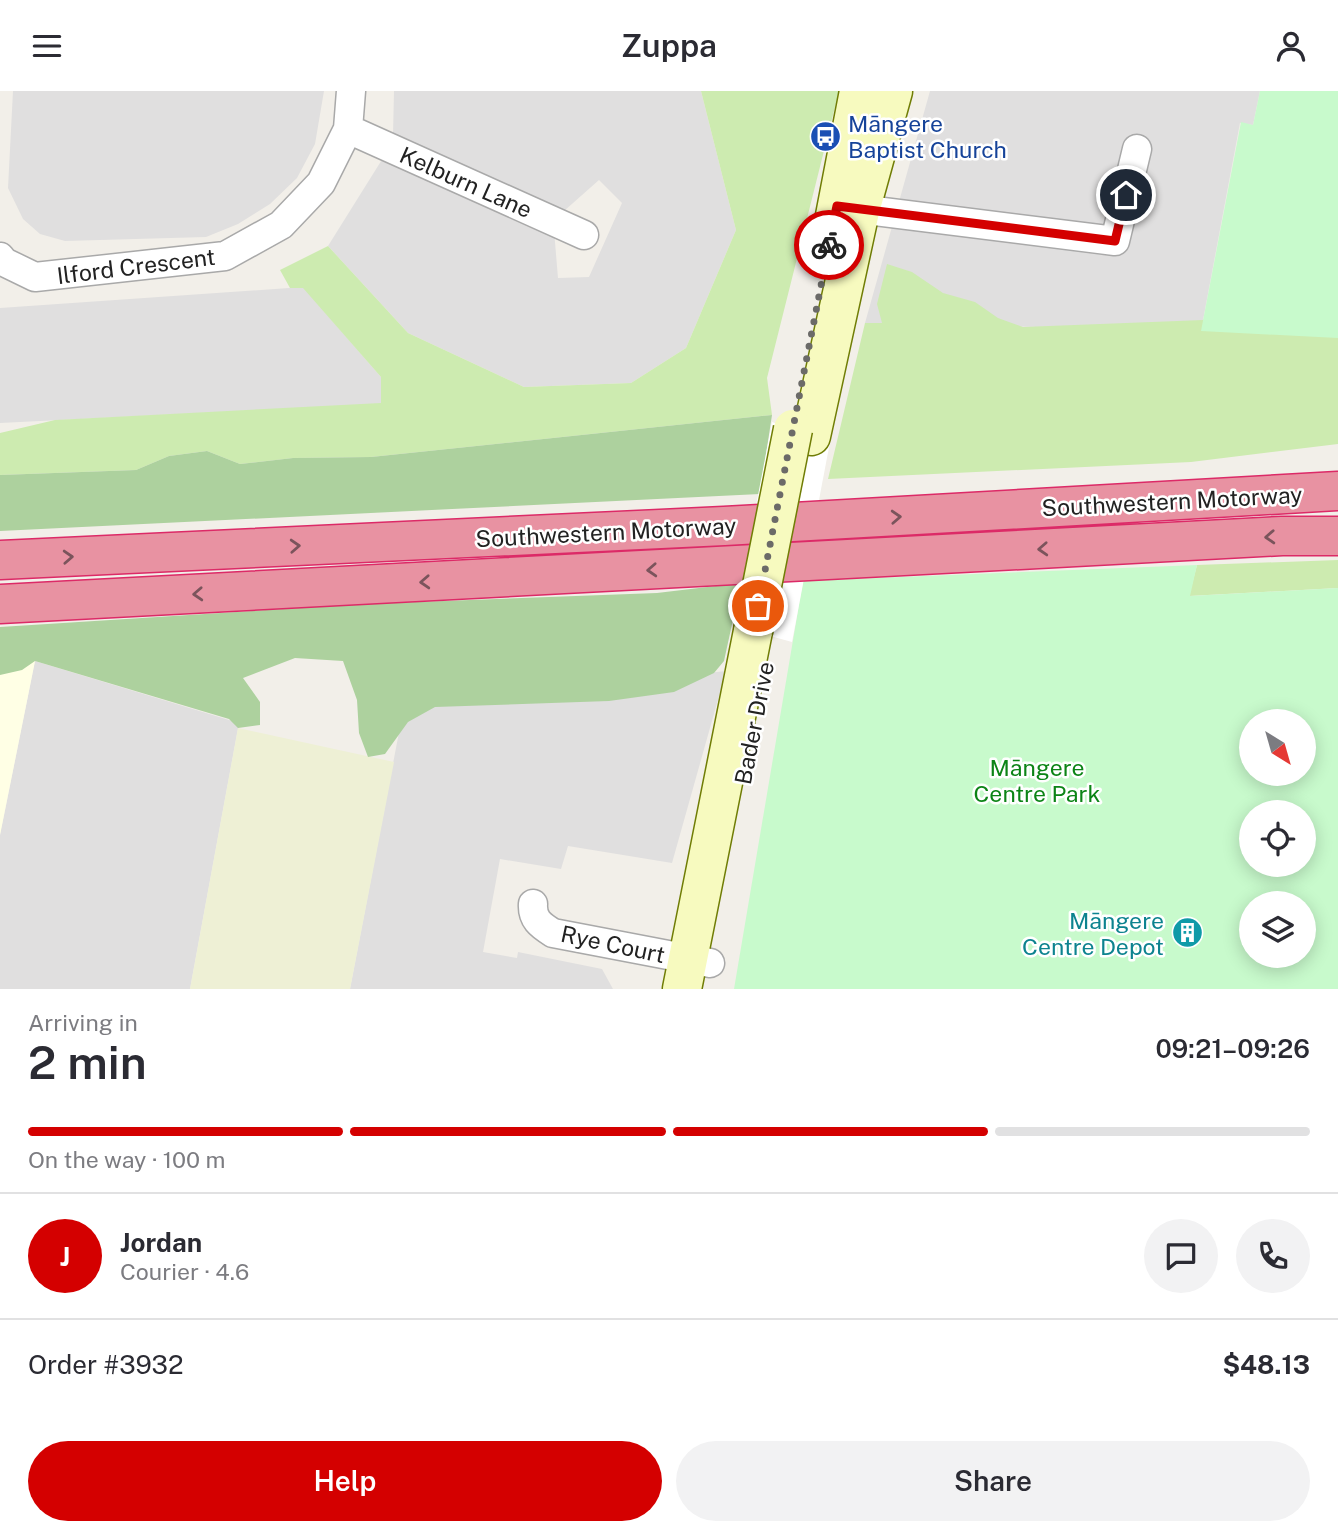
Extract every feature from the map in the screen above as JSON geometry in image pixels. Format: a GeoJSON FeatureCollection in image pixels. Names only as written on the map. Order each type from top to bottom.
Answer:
{"type":"FeatureCollection","features":[{"type":"Feature","properties":{"kind":"highway"},"geometry":{"type":"LineString","coordinates":[[1160,502],[1338,472]]}},
{"type":"Feature","properties":{"kind":"highway","name":"Southwestern Motorway"},"geometry":{"type":"LineString","coordinates":[[0,560],[1338,491]]}},
{"type":"Feature","properties":{"kind":"highway","name":"Southwestern Motorway"},"geometry":{"type":"LineString","coordinates":[[0,604],[1202,540],[1338,536]]}},
{"type":"Feature","properties":{"kind":"main road","name":"Bader Drive"},"geometry":{"type":"LineString","coordinates":[[697,975],[848,208],[859,91]]}},
{"type":"Feature","properties":{"kind":"main road","name":"Bader Drive"},"geometry":{"type":"LineString","coordinates":[[848,208],[893,91]]}},
{"type":"Feature","properties":{"kind":"street","name":"Ilford Crescent"},"geometry":{"type":"LineString","coordinates":[[0,257],[4,262],[35,277],[225,255],[281,225],[321,183],[348,129],[351,91]]}},
{"type":"Feature","properties":{"kind":"street","name":"Kelburn Lane"},"geometry":{"type":"LineString","coordinates":[[348,129],[584,235]]}},
{"type":"Feature","properties":{"kind":"street"},"geometry":{"type":"LineString","coordinates":[[848,208],[1115,241],[1137,149]]}},
{"type":"Feature","properties":{"kind":"street","name":"Rye Court"},"geometry":{"type":"LineString","coordinates":[[533,904],[532,914],[540,925],[553,933],[697,975]]}},
{"type":"Feature","properties":{"kind":"shaded area"},"geometry":{"type":"Polygon","coordinates":[[[13,91],[324,91],[315,144],[297,178],[270,204],[238,224],[206,237],[65,241],[40,234],[23,219],[8,188],[13,91]]]}},
{"type":"Feature","properties":{"kind":"shaded area"},"geometry":{"type":"Polygon","coordinates":[[[394,91],[701,91],[736,230],[686,348],[631,383],[524,387],[408,333],[328,246],[383,158],[554,230],[558,278],[589,277],[622,203],[599,180],[564,211],[393,135],[394,91]]]}},
{"type":"Feature","properties":{"kind":"shaded area"},"geometry":{"type":"Polygon","coordinates":[[[930,91],[1260,91],[1253,125],[1240,123],[1201,331],[865,323],[930,91]]]}},
{"type":"Feature","properties":{"kind":"shaded area"},"geometry":{"type":"Polygon","coordinates":[[[303,287],[381,377],[381,404],[0,423],[0,308],[303,287]]]}},
{"type":"Feature","properties":{"kind":"shaded area"},"geometry":{"type":"Polygon","coordinates":[[[35,661],[239,723],[190,989],[0,989],[0,835],[35,661]]]}},
{"type":"Feature","properties":{"kind":"shaded area"},"geometry":{"type":"Polygon","coordinates":[[[35,661],[0,835],[0,664],[35,661]]]}},
{"type":"Feature","properties":{"kind":"shaded area"},"geometry":{"type":"Polygon","coordinates":[[[726,671],[672,863],[568,846],[561,869],[500,859],[483,952],[517,958],[518,952],[602,969],[613,989],[350,989],[404,706],[726,671]]]}},
{"type":"Feature","properties":{"kind":"shaded area"},"geometry":{"type":"Polygon","coordinates":[[[238,728],[394,762],[350,989],[190,989],[238,728]]]}},
{"type":"Feature","properties":{"kind":"green space"},"geometry":{"type":"Polygon","coordinates":[[[701,91],[839,91],[767,378],[772,415],[371,457],[293,458],[240,464],[207,451],[169,456],[136,470],[0,475],[0,433],[55,420],[381,403],[381,377],[303,288],[290,288],[280,270],[328,246],[408,333],[524,387],[631,383],[686,348],[736,230],[701,91]]]}},
{"type":"Feature","properties":{"kind":"green space"},"geometry":{"type":"Polygon","coordinates":[[[1260,91],[1338,91],[1338,338],[1201,331],[1241,122],[1253,125],[1260,91]]]}},
{"type":"Feature","properties":{"kind":"green space"},"geometry":{"type":"Polygon","coordinates":[[[887,264],[912,272],[943,293],[975,302],[998,318],[1023,327],[1203,320],[1230,304],[1338,291],[1338,444],[1191,462],[828,479],[865,323],[882,323],[877,304],[887,264]]]}},
{"type":"Feature","properties":{"kind":"green space"},"geometry":{"type":"Polygon","coordinates":[[[772,415],[760,494],[0,531],[0,475],[136,470],[169,456],[207,451],[240,464],[293,458],[371,457],[772,415]]]}},
{"type":"Feature","properties":{"kind":"green space"},"geometry":{"type":"Polygon","coordinates":[[[1338,560],[1338,588],[1189,596],[1197,565],[1338,560]]]}},
{"type":"Feature","properties":{"kind":"green space","name":"Māngere Centre Park"},"geometry":{"type":"Polygon","coordinates":[[[1197,565],[1190,596],[1338,588],[1338,989],[734,989],[803,581],[1197,565]]]}},
{"type":"Feature","properties":{"kind":"green space"},"geometry":{"type":"Polygon","coordinates":[[[741,583],[724,661],[714,673],[674,692],[609,701],[435,707],[408,722],[385,754],[368,757],[359,733],[357,700],[343,661],[295,658],[243,678],[260,702],[260,725],[238,728],[229,719],[35,661],[22,670],[0,675],[0,627],[362,604],[657,593],[741,583]]]}},
{"type":"Feature","properties":{"kind":"pier"},"geometry":{"type":"Polygon","coordinates":[[[772,422],[830,442],[792,642],[733,626],[772,422]]]}},
{"type":"Feature","properties":{"kind":"way so far"},"geometry":{"type":"LineString","coordinates":[[758,606],[829,245]]}},
{"type":"Feature","properties":{"kind":"place","name":"Māngere Baptist Church"},"geometry":{"type":"Point","coordinates":[825,136]}},
{"type":"Feature","properties":{"kind":"place","name":"Māngere Centre Depot"},"geometry":{"type":"Point","coordinates":[1187,933]}},
{"type":"Feature","properties":{"kind":"route"},"geometry":{"type":"LineString","coordinates":[[829,245],[837,206],[1018,231],[1115,241],[1126,195]]}}]}
